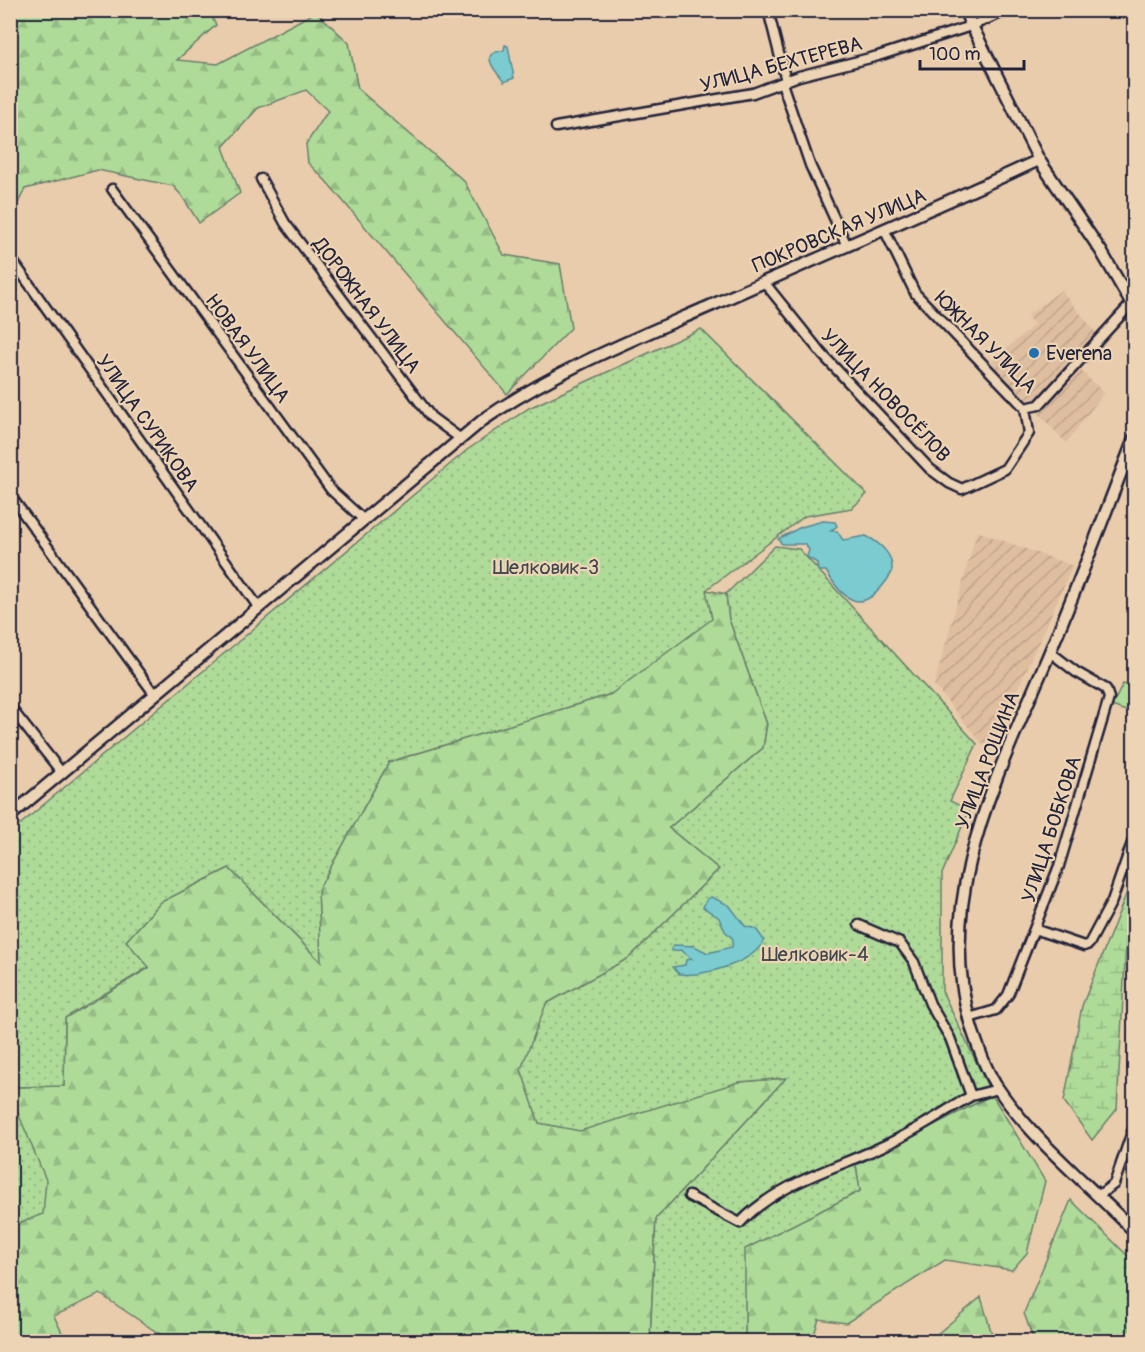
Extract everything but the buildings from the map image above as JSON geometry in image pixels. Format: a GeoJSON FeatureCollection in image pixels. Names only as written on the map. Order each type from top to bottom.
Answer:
{"type":"FeatureCollection","features":[{"type":"Feature","properties":{"kind":"street"},"geometry":{"type":"LineString","coordinates":[[768,10],[784,82],[810,165],[848,246]]}},
{"type":"Feature","properties":{"kind":"street"},"geometry":{"type":"LineString","coordinates":[[964,10],[1039,160],[1101,251],[1133,306]]}},
{"type":"Feature","properties":{"kind":"street","name":"УЛИЦА БЕХТЕРЕВА"},"geometry":{"type":"LineString","coordinates":[[556,127],[753,93],[971,26],[1008,10]]}},
{"type":"Feature","properties":{"kind":"street","name":"ПОКРОВСКАЯ УЛИЦА"},"geometry":{"type":"LineString","coordinates":[[10,816],[507,403],[542,382],[651,331],[885,231],[1039,160]]}},
{"type":"Feature","properties":{"kind":"street","name":"ДОРОЖНАЯ УЛИЦА"},"geometry":{"type":"LineString","coordinates":[[261,179],[285,223],[432,417],[461,439]]}},
{"type":"Feature","properties":{"kind":"street","name":"НОВАЯ УЛИЦА"},"geometry":{"type":"LineString","coordinates":[[112,189],[331,490],[364,520]]}},
{"type":"Feature","properties":{"kind":"street","name":"ЮЖНАЯ УЛИЦА"},"geometry":{"type":"LineString","coordinates":[[885,231],[915,293],[1025,408],[1040,405],[1133,306]]}},
{"type":"Feature","properties":{"kind":"street","name":"УЛИЦА СУРИКОВА"},"geometry":{"type":"LineString","coordinates":[[10,257],[259,608]]}},
{"type":"Feature","properties":{"kind":"street","name":"УЛИЦА НОВОСЁЛОВ"},"geometry":{"type":"LineString","coordinates":[[764,282],[822,354],[930,469],[949,483],[962,489],[1005,469],[1029,433],[1025,408]]}},
{"type":"Feature","properties":{"kind":"street","name":"УЛИЦА РОЩИНА"},"geometry":{"type":"LineString","coordinates":[[1134,439],[1050,652],[984,808],[970,856],[960,923],[960,979],[969,1018],[980,1053],[999,1089],[1036,1133],[1134,1231]]}},
{"type":"Feature","properties":{"kind":"street"},"geometry":{"type":"LineString","coordinates":[[10,495],[155,695]]}},
{"type":"Feature","properties":{"kind":"street","name":"УЛИЦА БОБКОВА"},"geometry":{"type":"LineString","coordinates":[[969,1018],[996,1010],[1008,995],[1059,866],[1109,698],[1106,689],[1076,672],[1050,652]]}},
{"type":"Feature","properties":{"kind":"street"},"geometry":{"type":"LineString","coordinates":[[10,707],[62,773]]}},
{"type":"Feature","properties":{"kind":"street"},"geometry":{"type":"LineString","coordinates":[[1034,929],[1084,946],[1089,944],[1112,901],[1134,837]]}},
{"type":"Feature","properties":{"kind":"street"},"geometry":{"type":"LineString","coordinates":[[859,924],[900,943],[914,962],[930,1004],[950,1038],[971,1096]]}},
{"type":"Feature","properties":{"kind":"street"},"geometry":{"type":"LineString","coordinates":[[689,1196],[740,1223],[758,1204],[857,1155],[903,1137],[971,1096],[999,1089]]}},
{"type":"Feature","properties":{"kind":"street"},"geometry":{"type":"LineString","coordinates":[[1099,1195],[1114,1184],[1134,1126]]}},
{"type":"Feature","properties":{"kind":"shaded area"},"geometry":{"type":"Polygon","coordinates":[[[1061,290],[1102,340],[1076,366],[1104,393],[1066,443],[991,362],[1034,325],[1027,316],[1061,290]]]}},
{"type":"Feature","properties":{"kind":"shaded area"},"geometry":{"type":"Polygon","coordinates":[[[977,531],[1073,566],[990,750],[983,745],[934,685],[977,531]]]}},
{"type":"Feature","properties":{"kind":"green space"},"geometry":{"type":"Polygon","coordinates":[[[11,10],[208,11],[216,25],[177,60],[218,64],[316,12],[349,43],[358,89],[464,181],[504,255],[560,264],[571,328],[507,394],[326,181],[308,163],[306,144],[328,111],[306,90],[258,108],[223,147],[240,193],[199,223],[173,186],[98,170],[25,189],[11,217],[11,10]]]}},
{"type":"Feature","properties":{"kind":"green space","name":"Шелковик-3"},"geometry":{"type":"Polygon","coordinates":[[[701,329],[867,494],[852,508],[805,516],[706,590],[712,619],[611,694],[389,762],[318,890],[321,962],[229,868],[161,902],[126,941],[149,967],[65,1018],[64,1086],[11,1087],[11,832],[467,450],[529,408],[701,329]]]}},
{"type":"Feature","properties":{"kind":"green space","name":"Шелковик-4"},"geometry":{"type":"Polygon","coordinates":[[[775,546],[799,549],[977,744],[950,801],[969,810],[942,874],[942,991],[992,1095],[856,1165],[860,1191],[745,1249],[745,1341],[650,1341],[656,1219],[786,1078],[739,1082],[580,1131],[539,1123],[521,1069],[546,1004],[629,958],[719,869],[669,828],[763,748],[767,724],[729,619],[726,594],[775,546]]]}},
{"type":"Feature","properties":{"kind":"green space"},"geometry":{"type":"Polygon","coordinates":[[[706,590],[726,594],[729,619],[767,724],[763,748],[669,828],[719,869],[629,958],[546,1004],[739,1082],[786,1078],[656,1219],[650,1341],[170,1341],[100,1294],[54,1316],[66,1341],[11,1341],[10,1207],[19,1223],[11,1087],[64,1086],[65,1018],[149,968],[126,941],[161,902],[229,868],[320,961],[318,890],[389,762],[611,694],[706,590]]]}},
{"type":"Feature","properties":{"kind":"green space"},"geometry":{"type":"Polygon","coordinates":[[[1123,684],[1134,687],[1134,714],[1112,706],[1123,684]]]}},
{"type":"Feature","properties":{"kind":"green space"},"geometry":{"type":"Polygon","coordinates":[[[1129,887],[1117,1109],[1092,1140],[1064,1101],[1082,1006],[1129,887]]]}},
{"type":"Feature","properties":{"kind":"green space"},"geometry":{"type":"Polygon","coordinates":[[[992,1095],[1045,1181],[1027,1253],[1012,1270],[945,1260],[846,1323],[819,1319],[812,1341],[745,1341],[744,1249],[860,1191],[856,1165],[992,1095]]]}},
{"type":"Feature","properties":{"kind":"green space"},"geometry":{"type":"Polygon","coordinates":[[[11,1096],[46,1180],[43,1214],[19,1223],[11,1207],[11,1096]]]}},
{"type":"Feature","properties":{"kind":"green space"},"geometry":{"type":"Polygon","coordinates":[[[1071,1200],[1134,1262],[1134,1341],[1034,1341],[1024,1313],[1071,1200]]]}},
{"type":"Feature","properties":{"kind":"green space"},"geometry":{"type":"Polygon","coordinates":[[[981,1297],[992,1341],[929,1341],[981,1297]]]}},
{"type":"Feature","properties":{"kind":"water"},"geometry":{"type":"Polygon","coordinates":[[[505,45],[508,46],[514,78],[504,82],[490,59],[494,53],[504,50],[505,45]]]}},
{"type":"Feature","properties":{"kind":"water"},"geometry":{"type":"Polygon","coordinates":[[[823,521],[835,522],[837,526],[831,531],[837,531],[843,540],[866,536],[877,542],[889,556],[891,574],[882,587],[865,600],[857,601],[850,598],[842,593],[826,571],[818,571],[817,563],[807,557],[809,550],[805,544],[782,544],[778,539],[801,527],[823,521]]]}},
{"type":"Feature","properties":{"kind":"water"},"geometry":{"type":"Polygon","coordinates":[[[711,897],[729,905],[745,926],[756,929],[764,940],[750,955],[727,967],[701,973],[679,974],[673,967],[685,965],[686,960],[692,959],[681,950],[672,951],[674,945],[694,946],[708,953],[732,947],[733,939],[725,931],[719,918],[703,907],[707,899],[711,897]]]}},
{"type":"Feature","properties":{"kind":"place","name":"Everena"},"geometry":{"type":"Point","coordinates":[1034,353]}}]}
